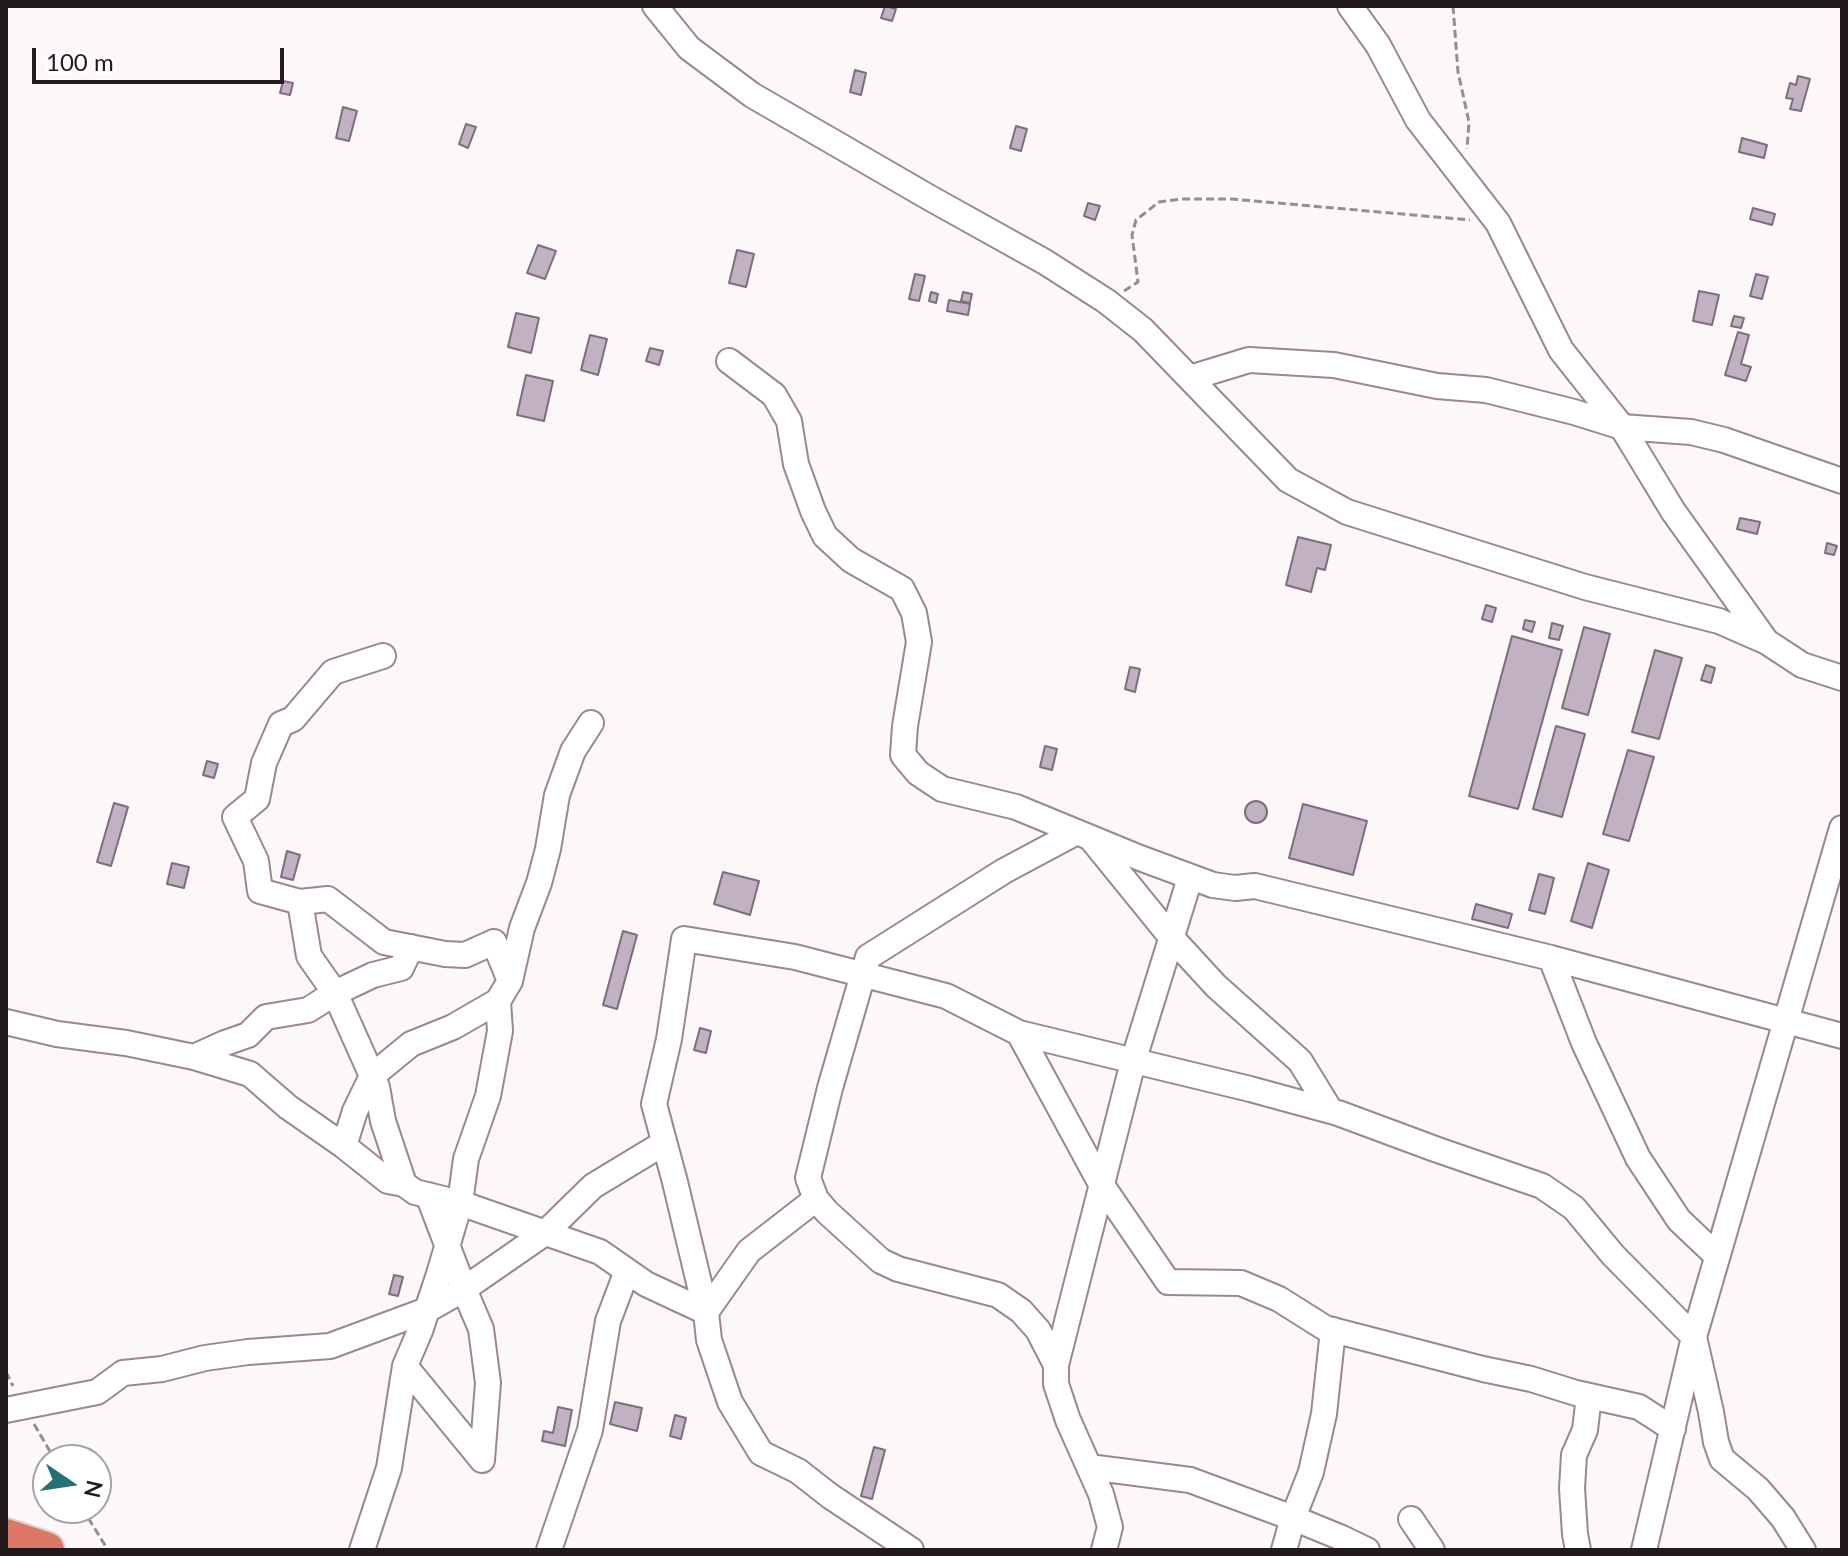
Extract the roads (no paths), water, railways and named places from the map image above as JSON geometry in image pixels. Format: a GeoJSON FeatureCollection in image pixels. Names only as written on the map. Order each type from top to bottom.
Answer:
{"type":"FeatureCollection","features":[{"type":"Feature","properties":{"kind":"highway"},"geometry":{"type":"LineString","coordinates":[[6,1537],[46,1550]]}},
{"type":"Feature","properties":{"kind":"street"},"geometry":{"type":"LineString","coordinates":[[655,6],[689,48],[752,95],[1045,262],[1106,301],[1143,330],[1288,480],[1347,512],[1585,587],[1719,621],[1767,642],[1802,665],[1842,678]]}},
{"type":"Feature","properties":{"kind":"street"},"geometry":{"type":"LineString","coordinates":[[1350,6],[1378,45],[1418,120],[1498,223],[1561,350],[1622,427],[1673,511],[1767,642]]}},
{"type":"Feature","properties":{"kind":"street"},"geometry":{"type":"LineString","coordinates":[[1190,378],[1249,360],[1334,365],[1437,386],[1486,390],[1622,427],[1691,432],[1724,440],[1842,481]]}},
{"type":"Feature","properties":{"kind":"street"},"geometry":{"type":"LineString","coordinates":[[729,361],[774,395],[789,421],[796,464],[825,536],[851,560],[902,589],[914,613],[919,642],[903,755],[918,773],[942,789],[1016,807],[1213,885],[1235,888],[1255,886],[1551,958],[1842,1036]]}},
{"type":"Feature","properties":{"kind":"street"},"geometry":{"type":"LineString","coordinates":[[383,656],[333,672],[293,719],[281,724],[264,763],[257,799],[235,817],[256,861],[260,891],[300,902],[328,899],[384,942],[465,955],[494,942],[504,991]]}},
{"type":"Feature","properties":{"kind":"street"},"geometry":{"type":"LineString","coordinates":[[362,1550],[389,1468],[405,1366],[427,1310],[460,1203],[466,1159],[488,1096],[504,991],[545,861],[557,795],[573,751],[591,723]]}},
{"type":"Feature","properties":{"kind":"street"},"geometry":{"type":"LineString","coordinates":[[1644,1550],[1694,1337],[1842,828]]}},
{"type":"Feature","properties":{"kind":"street"},"geometry":{"type":"LineString","coordinates":[[1083,834],[1216,986],[1300,1061],[1330,1110]]}},
{"type":"Feature","properties":{"kind":"street"},"geometry":{"type":"LineString","coordinates":[[1056,1365],[1038,1330],[1021,1311],[998,1295],[898,1269],[881,1261],[827,1212],[816,1199],[808,1178],[868,957],[1004,871],[1083,834]]}},
{"type":"Feature","properties":{"kind":"street"},"geometry":{"type":"LineString","coordinates":[[1104,1550],[1110,1527],[1101,1494],[1068,1420],[1056,1384],[1056,1365],[1133,1062],[1190,878]]}},
{"type":"Feature","properties":{"kind":"street"},"geometry":{"type":"LineString","coordinates":[[300,902],[309,956],[335,993],[377,1087],[383,1121],[404,1184]]}},
{"type":"Feature","properties":{"kind":"street"},"geometry":{"type":"LineString","coordinates":[[911,1550],[798,1471],[761,1453],[730,1402],[709,1340],[706,1312],[654,1104],[669,1039],[684,939],[795,957],[946,996],[1019,1033],[1330,1110],[1542,1186],[1574,1208],[1613,1255],[1694,1337],[1722,1459],[1758,1489],[1783,1518],[1803,1550]]}},
{"type":"Feature","properties":{"kind":"street"},"geometry":{"type":"LineString","coordinates":[[194,1057],[248,1035],[266,1017],[308,1010],[373,975],[401,968],[411,947]]}},
{"type":"Feature","properties":{"kind":"street"},"geometry":{"type":"LineString","coordinates":[[1551,958],[1584,1043],[1638,1158],[1679,1220],[1717,1256]]}},
{"type":"Feature","properties":{"kind":"street"},"geometry":{"type":"LineString","coordinates":[[344,1146],[355,1111],[372,1076],[411,1044],[453,1027],[504,991]]}},
{"type":"Feature","properties":{"kind":"street"},"geometry":{"type":"LineString","coordinates":[[6,1022],[57,1034],[126,1043],[194,1057],[250,1074],[288,1107],[388,1181],[600,1252],[646,1284],[706,1312]]}},
{"type":"Feature","properties":{"kind":"street"},"geometry":{"type":"LineString","coordinates":[[1019,1033],[1101,1184],[1168,1282],[1241,1283],[1279,1299],[1325,1328],[1639,1407],[1673,1429]]}},
{"type":"Feature","properties":{"kind":"street"},"geometry":{"type":"LineString","coordinates":[[6,1410],[97,1392],[123,1373],[162,1369],[205,1358],[248,1352],[330,1346],[427,1310],[464,1289],[545,1233],[593,1186],[664,1143]]}},
{"type":"Feature","properties":{"kind":"street"},"geometry":{"type":"LineString","coordinates":[[405,1366],[482,1460],[488,1383],[481,1329],[428,1195]]}},
{"type":"Feature","properties":{"kind":"street"},"geometry":{"type":"LineString","coordinates":[[706,1312],[749,1251],[816,1199]]}},
{"type":"Feature","properties":{"kind":"street"},"geometry":{"type":"LineString","coordinates":[[549,1550],[590,1430],[608,1321],[627,1271]]}},
{"type":"Feature","properties":{"kind":"street"},"geometry":{"type":"LineString","coordinates":[[1284,1550],[1311,1472],[1324,1414],[1333,1330]]}},
{"type":"Feature","properties":{"kind":"street"},"geometry":{"type":"LineString","coordinates":[[1578,1550],[1572,1488],[1574,1455],[1585,1430],[1589,1396]]}},
{"type":"Feature","properties":{"kind":"street"},"geometry":{"type":"LineString","coordinates":[[1089,1467],[1190,1480],[1293,1518],[1367,1550]]}},
{"type":"Feature","properties":{"kind":"street"},"geometry":{"type":"LineString","coordinates":[[1411,1519],[1432,1550]]}}]}
